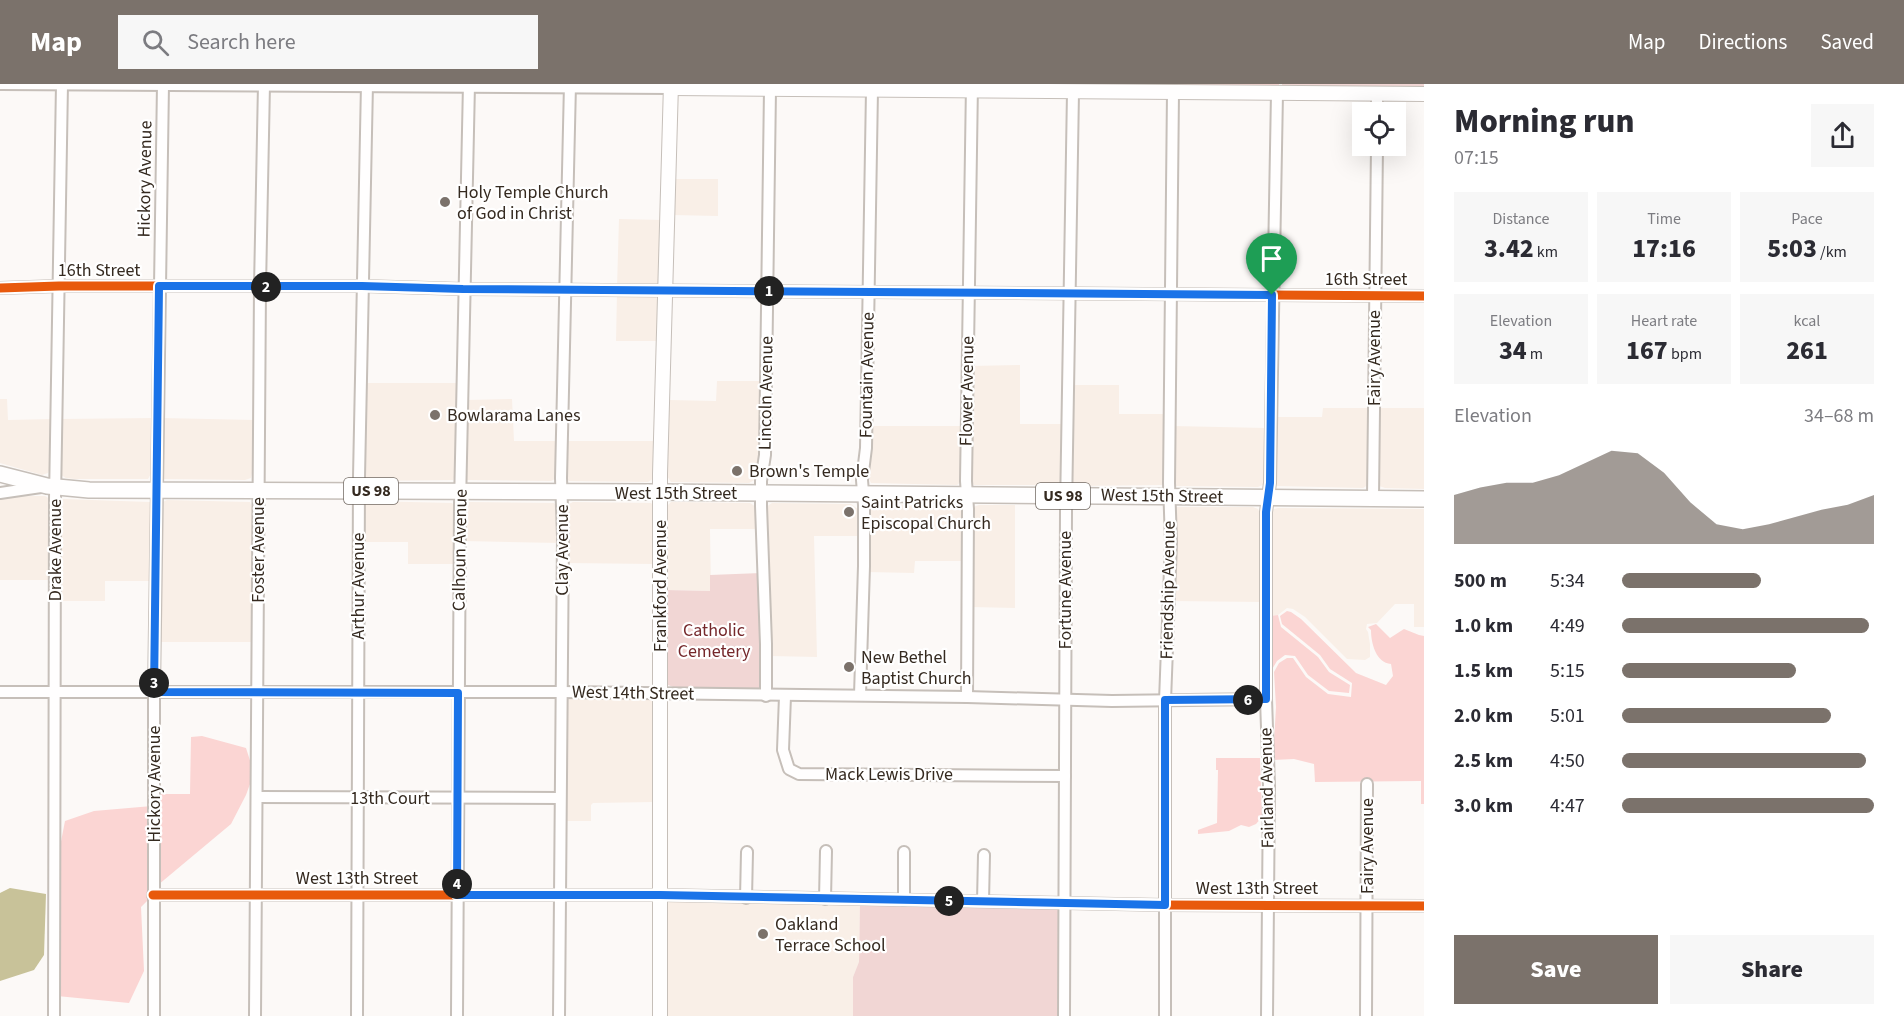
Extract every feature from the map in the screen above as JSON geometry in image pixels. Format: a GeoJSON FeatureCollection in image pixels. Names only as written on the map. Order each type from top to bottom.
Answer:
{"type":"FeatureCollection","features":[{"type":"Feature","properties":{"kind":"highway","name":"US 98"},"geometry":{"type":"LineString","coordinates":[[0,474],[51,486]]}},
{"type":"Feature","properties":{"kind":"highway","name":"West 15th Street"},"geometry":{"type":"LineString","coordinates":[[51,486],[89,490],[660,492],[1424,499]]}},
{"type":"Feature","properties":{"kind":"main road"},"geometry":{"type":"LineString","coordinates":[[671,86],[872,90],[972,88],[1073,92],[1094,88],[1173,92],[1424,94]]}},
{"type":"Feature","properties":{"kind":"main road","name":"Frankford Avenue"},"geometry":{"type":"LineString","coordinates":[[660,1016],[660,492],[671,86]]}},
{"type":"Feature","properties":{"kind":"street"},"geometry":{"type":"LineString","coordinates":[[0,84],[671,86]]}},
{"type":"Feature","properties":{"kind":"street","name":"Drake Avenue"},"geometry":{"type":"LineString","coordinates":[[54,1016],[54,692],[51,486],[59,286],[62,85]]}},
{"type":"Feature","properties":{"kind":"street","name":"Hickory Avenue"},"geometry":{"type":"LineString","coordinates":[[154,1016],[154,692],[163,85]]}},
{"type":"Feature","properties":{"kind":"street","name":"Foster Avenue"},"geometry":{"type":"LineString","coordinates":[[255,1016],[260,287],[264,85]]}},
{"type":"Feature","properties":{"kind":"street","name":"Arthur Avenue"},"geometry":{"type":"LineString","coordinates":[[357,1016],[359,491],[367,86]]}},
{"type":"Feature","properties":{"kind":"street","name":"Calhoun Avenue"},"geometry":{"type":"LineString","coordinates":[[457,1016],[460,492],[468,86]]}},
{"type":"Feature","properties":{"kind":"street","name":"Clay Avenue"},"geometry":{"type":"LineString","coordinates":[[559,1016],[563,537],[561,492],[570,86]]}},
{"type":"Feature","properties":{"kind":"street","name":"Flower Avenue"},"geometry":{"type":"LineString","coordinates":[[967,697],[972,88]]}},
{"type":"Feature","properties":{"kind":"street","name":"Lincoln Avenue"},"geometry":{"type":"LineString","coordinates":[[766,696],[761,493],[765,455],[770,89]]}},
{"type":"Feature","properties":{"kind":"street","name":"Fountain Avenue"},"geometry":{"type":"LineString","coordinates":[[860,695],[872,90]]}},
{"type":"Feature","properties":{"kind":"street","name":"Fortune Avenue"},"geometry":{"type":"LineString","coordinates":[[1064,1016],[1066,496],[1073,92]]}},
{"type":"Feature","properties":{"kind":"street","name":"Friendship Avenue"},"geometry":{"type":"LineString","coordinates":[[1165,1016],[1165,700],[1170,542],[1173,92]]}},
{"type":"Feature","properties":{"kind":"street","name":"Fairland Avenue"},"geometry":{"type":"LineString","coordinates":[[1267,1016],[1269,786],[1266,699],[1266,512],[1270,483],[1277,93]]}},
{"type":"Feature","properties":{"kind":"street"},"geometry":{"type":"LineString","coordinates":[[1377,94],[1377,102]]}},
{"type":"Feature","properties":{"kind":"street","name":"Fairy Avenue"},"geometry":{"type":"LineString","coordinates":[[1373,498],[1377,156]]}},
{"type":"Feature","properties":{"kind":"street","name":"16th Street"},"geometry":{"type":"LineString","coordinates":[[0,288],[362,286],[564,290],[1424,296]]}},
{"type":"Feature","properties":{"kind":"street","name":"West 15th Street"},"geometry":{"type":"LineString","coordinates":[[0,493],[51,486]]}},
{"type":"Feature","properties":{"kind":"street","name":"West 14th Street"},"geometry":{"type":"LineString","coordinates":[[0,692],[560,692],[1065,700],[1266,699]]}},
{"type":"Feature","properties":{"kind":"street","name":"Mack Lewis Drive"},"geometry":{"type":"LineString","coordinates":[[785,696],[783,750],[789,769],[799,774],[1065,776]]}},
{"type":"Feature","properties":{"kind":"street","name":"Fairy Avenue"},"geometry":{"type":"LineString","coordinates":[[1366,1016],[1367,784]]}},
{"type":"Feature","properties":{"kind":"street","name":"13th Court"},"geometry":{"type":"LineString","coordinates":[[257,798],[560,798]]}},
{"type":"Feature","properties":{"kind":"street"},"geometry":{"type":"LineString","coordinates":[[825,899],[826,851]]}},
{"type":"Feature","properties":{"kind":"street"},"geometry":{"type":"LineString","coordinates":[[746,898],[747,852]]}},
{"type":"Feature","properties":{"kind":"street"},"geometry":{"type":"LineString","coordinates":[[904,852],[904,900]]}},
{"type":"Feature","properties":{"kind":"street"},"geometry":{"type":"LineString","coordinates":[[983,901],[984,855]]}},
{"type":"Feature","properties":{"kind":"street","name":"West 13th Street"},"geometry":{"type":"LineString","coordinates":[[153,895],[660,895],[1165,905],[1424,906]]}},
{"type":"Feature","properties":{"kind":"shaded area"},"geometry":{"type":"Polygon","coordinates":[[[1177,84],[1279,84],[1279,87],[1177,89],[1177,84]]]}},
{"type":"Feature","properties":{"kind":"shaded area"},"geometry":{"type":"Polygon","coordinates":[[[673,179],[718,179],[718,216],[672,215],[673,179]]]}},
{"type":"Feature","properties":{"kind":"shaded area"},"geometry":{"type":"Polygon","coordinates":[[[619,219],[663,220],[661,283],[658,286],[617,287],[619,219]]]}},
{"type":"Feature","properties":{"kind":"shaded area"},"geometry":{"type":"Polygon","coordinates":[[[617,293],[654,295],[659,305],[658,341],[616,341],[617,293]]]}},
{"type":"Feature","properties":{"kind":"shaded area"},"geometry":{"type":"Polygon","coordinates":[[[1020,365],[1020,424],[1064,424],[1062,478],[1054,485],[974,485],[970,481],[971,366],[1020,365]]]}},
{"type":"Feature","properties":{"kind":"shaded area"},"geometry":{"type":"Polygon","coordinates":[[[717,381],[763,381],[761,465],[756,479],[749,483],[671,482],[667,476],[669,400],[716,401],[717,381]]]}},
{"type":"Feature","properties":{"kind":"shaded area"},"geometry":{"type":"Polygon","coordinates":[[[364,383],[459,383],[457,473],[453,480],[371,481],[365,478],[364,383]]]}},
{"type":"Feature","properties":{"kind":"shaded area"},"geometry":{"type":"Polygon","coordinates":[[[1073,385],[1119,385],[1119,414],[1166,414],[1164,482],[1162,485],[1076,486],[1072,484],[1073,385]]]}},
{"type":"Feature","properties":{"kind":"shaded area"},"geometry":{"type":"Polygon","coordinates":[[[0,399],[7,399],[8,420],[53,419],[51,465],[48,473],[42,475],[0,463],[0,399]]]}},
{"type":"Feature","properties":{"kind":"shaded area"},"geometry":{"type":"Polygon","coordinates":[[[512,399],[514,441],[558,441],[558,472],[555,479],[551,481],[467,480],[467,400],[512,399]]]}},
{"type":"Feature","properties":{"kind":"shaded area"},"geometry":{"type":"Polygon","coordinates":[[[1323,408],[1371,408],[1370,481],[1368,485],[1363,488],[1277,486],[1275,483],[1274,417],[1322,417],[1323,408]]]}},
{"type":"Feature","properties":{"kind":"shaded area"},"geometry":{"type":"Polygon","coordinates":[[[1377,408],[1424,408],[1424,489],[1379,486],[1377,408]]]}},
{"type":"Feature","properties":{"kind":"shaded area"},"geometry":{"type":"Polygon","coordinates":[[[154,418],[152,472],[148,479],[75,479],[61,475],[60,419],[154,418]]]}},
{"type":"Feature","properties":{"kind":"shaded area"},"geometry":{"type":"Polygon","coordinates":[[[161,418],[255,420],[255,459],[251,478],[245,480],[162,478],[161,418]]]}},
{"type":"Feature","properties":{"kind":"shaded area"},"geometry":{"type":"Polygon","coordinates":[[[870,426],[964,426],[963,480],[957,485],[871,483],[867,474],[870,426]]]}},
{"type":"Feature","properties":{"kind":"shaded area"},"geometry":{"type":"Polygon","coordinates":[[[1173,426],[1266,428],[1265,484],[1258,487],[1174,486],[1173,426]]]}},
{"type":"Feature","properties":{"kind":"shaded area"},"geometry":{"type":"Polygon","coordinates":[[[565,441],[655,441],[654,478],[648,482],[569,481],[566,477],[565,441]]]}},
{"type":"Feature","properties":{"kind":"shaded area"},"geometry":{"type":"Polygon","coordinates":[[[0,496],[45,496],[50,499],[52,580],[0,580],[0,496]]]}},
{"type":"Feature","properties":{"kind":"shaded area"},"geometry":{"type":"Polygon","coordinates":[[[63,499],[150,502],[152,504],[153,581],[105,581],[105,601],[58,601],[59,506],[63,499]]]}},
{"type":"Feature","properties":{"kind":"shaded area"},"geometry":{"type":"Polygon","coordinates":[[[167,500],[250,502],[255,516],[255,642],[158,642],[161,503],[167,500]]]}},
{"type":"Feature","properties":{"kind":"shaded area"},"geometry":{"type":"Polygon","coordinates":[[[368,501],[452,503],[455,507],[456,564],[408,564],[408,542],[363,542],[364,507],[368,501]]]}},
{"type":"Feature","properties":{"kind":"shaded area"},"geometry":{"type":"Polygon","coordinates":[[[469,502],[554,503],[557,508],[559,543],[463,541],[464,508],[469,502]]]}},
{"type":"Feature","properties":{"kind":"shaded area"},"geometry":{"type":"Polygon","coordinates":[[[573,502],[651,503],[653,505],[654,564],[566,563],[567,505],[573,502]]]}},
{"type":"Feature","properties":{"kind":"shaded area"},"geometry":{"type":"Polygon","coordinates":[[[671,502],[750,503],[756,507],[759,529],[710,529],[711,591],[666,590],[666,507],[671,502]]]}},
{"type":"Feature","properties":{"kind":"shaded area"},"geometry":{"type":"Polygon","coordinates":[[[772,503],[851,504],[859,510],[860,536],[814,536],[817,657],[770,656],[766,507],[772,503]]]}},
{"type":"Feature","properties":{"kind":"shaded area"},"geometry":{"type":"Polygon","coordinates":[[[872,504],[962,506],[965,510],[965,561],[915,561],[914,573],[867,572],[868,508],[872,504]]]}},
{"type":"Feature","properties":{"kind":"shaded area"},"geometry":{"type":"Polygon","coordinates":[[[1015,505],[1015,608],[971,607],[973,507],[1015,505]]]}},
{"type":"Feature","properties":{"kind":"shaded area"},"geometry":{"type":"Polygon","coordinates":[[[1253,507],[1258,509],[1262,517],[1262,602],[1172,601],[1174,508],[1253,507]]]}},
{"type":"Feature","properties":{"kind":"shaded area"},"geometry":{"type":"Polygon","coordinates":[[[1278,508],[1424,509],[1424,627],[1414,627],[1414,604],[1395,604],[1377,623],[1367,624],[1370,657],[1365,660],[1347,659],[1305,617],[1293,609],[1287,608],[1278,615],[1269,616],[1271,510],[1278,508]]]}},
{"type":"Feature","properties":{"kind":"shaded area"},"geometry":{"type":"Polygon","coordinates":[[[1287,611],[1301,619],[1356,673],[1386,685],[1393,676],[1391,664],[1378,656],[1373,646],[1371,630],[1368,627],[1376,624],[1390,638],[1404,629],[1424,636],[1424,804],[1421,804],[1421,781],[1315,782],[1314,764],[1294,759],[1273,760],[1276,707],[1274,672],[1279,663],[1287,658],[1293,658],[1306,677],[1328,694],[1351,697],[1352,683],[1330,669],[1320,655],[1282,624],[1280,616],[1287,611]]]}},
{"type":"Feature","properties":{"kind":"shaded area"},"geometry":{"type":"Polygon","coordinates":[[[1278,615],[1281,627],[1318,657],[1329,672],[1350,685],[1349,693],[1329,691],[1308,675],[1295,656],[1285,655],[1277,661],[1271,671],[1273,707],[1270,739],[1269,616],[1278,615]]]}},
{"type":"Feature","properties":{"kind":"shaded area"},"geometry":{"type":"Polygon","coordinates":[[[564,696],[653,699],[654,802],[593,803],[591,821],[567,821],[564,825],[564,696]]]}},
{"type":"Feature","properties":{"kind":"shaded area"},"geometry":{"type":"Polygon","coordinates":[[[202,736],[246,748],[254,773],[231,824],[158,885],[158,794],[190,794],[191,737],[202,736]]]}},
{"type":"Feature","properties":{"kind":"shaded area"},"geometry":{"type":"Polygon","coordinates":[[[1216,758],[1260,758],[1262,817],[1256,824],[1249,827],[1241,825],[1229,831],[1198,834],[1198,830],[1217,823],[1218,770],[1216,770],[1216,758]]]}},
{"type":"Feature","properties":{"kind":"shaded area"},"geometry":{"type":"Polygon","coordinates":[[[152,806],[152,896],[141,907],[144,971],[129,1003],[57,996],[58,857],[65,821],[94,811],[152,806]]]}},
{"type":"Feature","properties":{"kind":"shaded area"},"geometry":{"type":"Polygon","coordinates":[[[10,888],[46,894],[44,955],[34,970],[0,981],[0,893],[10,888]]]}},
{"type":"Feature","properties":{"kind":"shaded area","name":"Oakland Terrace School"},"geometry":{"type":"Polygon","coordinates":[[[670,900],[860,901],[859,963],[853,977],[853,1016],[667,1016],[666,906],[670,900]]]}},
{"type":"Feature","properties":{"kind":"green space"},"geometry":{"type":"Polygon","coordinates":[[[1282,84],[1424,84],[1424,91],[1282,90],[1282,84]]]}},
{"type":"Feature","properties":{"kind":"green space","name":"Catholic Cemetery"},"geometry":{"type":"Polygon","coordinates":[[[761,573],[763,685],[758,690],[676,688],[668,685],[666,590],[710,591],[710,575],[761,573]]]}},
{"type":"Feature","properties":{"kind":"green space"},"geometry":{"type":"Polygon","coordinates":[[[860,901],[1054,905],[1061,909],[1061,1016],[853,1016],[853,977],[859,962],[860,901]]]}},
{"type":"Feature","properties":{"kind":"cycle path"},"geometry":{"type":"LineString","coordinates":[[0,288],[362,286],[463,289],[1424,296]]}},
{"type":"Feature","properties":{"kind":"cycle path"},"geometry":{"type":"LineString","coordinates":[[153,895],[660,895],[1165,905],[1424,906]]}},
{"type":"Feature","properties":{"kind":"place","name":"Holy Temple Church of God in Christ"},"geometry":{"type":"Point","coordinates":[445,202]}},
{"type":"Feature","properties":{"kind":"place","name":"Bowlarama Lanes"},"geometry":{"type":"Point","coordinates":[435,415]}},
{"type":"Feature","properties":{"kind":"place","name":"Brown's Temple"},"geometry":{"type":"Point","coordinates":[737,471]}},
{"type":"Feature","properties":{"kind":"place","name":"Saint Patricks Episcopal Church"},"geometry":{"type":"Point","coordinates":[849,512]}},
{"type":"Feature","properties":{"kind":"place","name":"New Bethel Baptist Church"},"geometry":{"type":"Point","coordinates":[849,667]}},
{"type":"Feature","properties":{"kind":"place","name":"Oakland Terrace School"},"geometry":{"type":"Point","coordinates":[763,934]}},
{"type":"Feature","properties":{"kind":"route"},"geometry":{"type":"LineString","coordinates":[[159,286],[1272,295],[1270,483],[1266,512],[1266,699],[1165,700],[1165,905],[660,895],[457,895],[458,693],[154,692],[159,286]]}}]}
